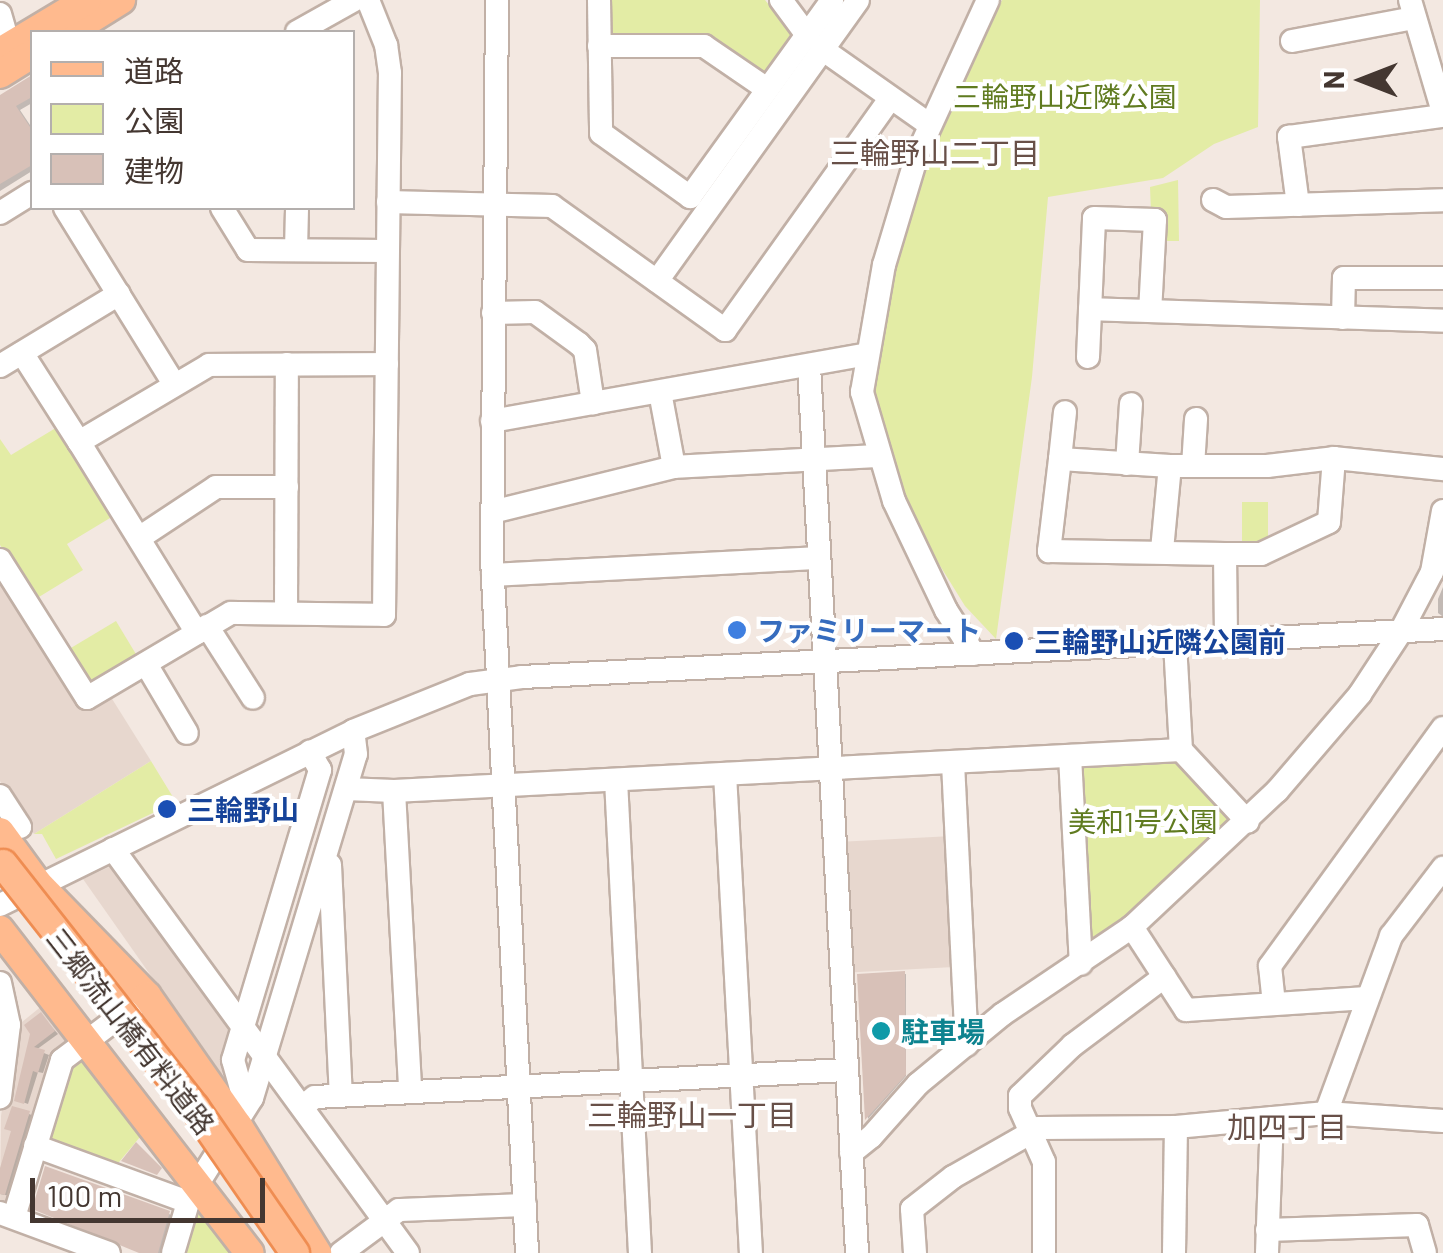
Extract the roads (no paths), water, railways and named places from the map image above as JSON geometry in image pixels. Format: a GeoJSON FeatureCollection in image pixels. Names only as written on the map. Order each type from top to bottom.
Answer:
{"type":"FeatureCollection","features":[{"type":"Feature","properties":{"kind":"main road"},"geometry":{"type":"LineString","coordinates":[[43,30],[87,0]]}},
{"type":"Feature","properties":{"kind":"main road"},"geometry":{"type":"LineString","coordinates":[[71,30],[120,0]]}},
{"type":"Feature","properties":{"kind":"main road"},"geometry":{"type":"LineString","coordinates":[[0,74],[14,50]]}},
{"type":"Feature","properties":{"kind":"main road"},"geometry":{"type":"LineString","coordinates":[[10,829],[38,884],[147,996],[242,1116],[316,1253]]}},
{"type":"Feature","properties":{"kind":"main road","name":"三郷流山橋有料道路"},"geometry":{"type":"LineString","coordinates":[[2,861],[196,1108],[294,1253]]}},
{"type":"Feature","properties":{"kind":"main road"},"geometry":{"type":"LineString","coordinates":[[0,930],[88,1041],[193,1193],[250,1253]]}},
{"type":"Feature","properties":{"kind":"street"},"geometry":{"type":"LineString","coordinates":[[301,30],[354,0]]}},
{"type":"Feature","properties":{"kind":"street"},"geometry":{"type":"LineString","coordinates":[[0,560],[87,698],[231,613],[384,615],[390,74],[386,45],[368,0]]}},
{"type":"Feature","properties":{"kind":"street"},"geometry":{"type":"LineString","coordinates":[[497,0],[493,576],[527,1253]]}},
{"type":"Feature","properties":{"kind":"street"},"geometry":{"type":"LineString","coordinates":[[598,0],[601,133],[690,197],[766,89],[858,0]]}},
{"type":"Feature","properties":{"kind":"street"},"geometry":{"type":"LineString","coordinates":[[781,0],[814,42],[930,125]]}},
{"type":"Feature","properties":{"kind":"street"},"geometry":{"type":"LineString","coordinates":[[656,281],[814,42],[832,0]]}},
{"type":"Feature","properties":{"kind":"street"},"geometry":{"type":"LineString","coordinates":[[974,654],[946,610],[894,501],[862,392],[884,264],[930,125],[988,0]]}},
{"type":"Feature","properties":{"kind":"street"},"geometry":{"type":"LineString","coordinates":[[1292,41],[1412,9],[1436,67],[1443,114],[1289,137],[1298,205]]}},
{"type":"Feature","properties":{"kind":"street"},"geometry":{"type":"LineString","coordinates":[[0,14],[14,50]]}},
{"type":"Feature","properties":{"kind":"street"},"geometry":{"type":"LineString","coordinates":[[599,46],[704,46],[766,89]]}},
{"type":"Feature","properties":{"kind":"street"},"geometry":{"type":"LineString","coordinates":[[388,202],[552,206],[726,330],[890,99]]}},
{"type":"Feature","properties":{"kind":"street"},"geometry":{"type":"LineString","coordinates":[[0,213],[30,194]]}},
{"type":"Feature","properties":{"kind":"street"},"geometry":{"type":"LineString","coordinates":[[1213,200],[1226,207],[1443,200]]}},
{"type":"Feature","properties":{"kind":"street"},"geometry":{"type":"LineString","coordinates":[[65,210],[174,384]]}},
{"type":"Feature","properties":{"kind":"street"},"geometry":{"type":"LineString","coordinates":[[223,210],[248,250],[387,252]]}},
{"type":"Feature","properties":{"kind":"street"},"geometry":{"type":"LineString","coordinates":[[296,250],[297,210]]}},
{"type":"Feature","properties":{"kind":"street"},"geometry":{"type":"LineString","coordinates":[[1088,357],[1094,218],[1155,220],[1150,311]]}},
{"type":"Feature","properties":{"kind":"street"},"geometry":{"type":"LineString","coordinates":[[1344,318],[1344,278],[1443,278]]}},
{"type":"Feature","properties":{"kind":"street"},"geometry":{"type":"LineString","coordinates":[[0,366],[119,294]]}},
{"type":"Feature","properties":{"kind":"street"},"geometry":{"type":"LineString","coordinates":[[1090,309],[1443,321]]}},
{"type":"Feature","properties":{"kind":"street"},"geometry":{"type":"LineString","coordinates":[[494,312],[534,312],[579,344],[584,350],[593,403]]}},
{"type":"Feature","properties":{"kind":"street"},"geometry":{"type":"LineString","coordinates":[[22,353],[138,538],[253,698]]}},
{"type":"Feature","properties":{"kind":"street"},"geometry":{"type":"LineString","coordinates":[[492,421],[867,354]]}},
{"type":"Feature","properties":{"kind":"street"},"geometry":{"type":"LineString","coordinates":[[78,442],[174,384],[220,362],[386,364]]}},
{"type":"Feature","properties":{"kind":"street"},"geometry":{"type":"LineString","coordinates":[[286,613],[287,364]]}},
{"type":"Feature","properties":{"kind":"street"},"geometry":{"type":"LineString","coordinates":[[809,366],[857,1253]]}},
{"type":"Feature","properties":{"kind":"street"},"geometry":{"type":"LineString","coordinates":[[660,392],[674,467]]}},
{"type":"Feature","properties":{"kind":"street"},"geometry":{"type":"LineString","coordinates":[[1127,464],[1131,404]]}},
{"type":"Feature","properties":{"kind":"street"},"geometry":{"type":"LineString","coordinates":[[1065,412],[1048,551],[1262,554],[1329,522],[1334,458]]}},
{"type":"Feature","properties":{"kind":"street"},"geometry":{"type":"LineString","coordinates":[[1162,550],[1196,418]]}},
{"type":"Feature","properties":{"kind":"street"},"geometry":{"type":"LineString","coordinates":[[492,512],[674,467],[880,456]]}},
{"type":"Feature","properties":{"kind":"street"},"geometry":{"type":"LineString","coordinates":[[1060,460],[1267,466],[1334,458],[1443,468]]}},
{"type":"Feature","properties":{"kind":"street"},"geometry":{"type":"LineString","coordinates":[[138,538],[216,487],[287,486]]}},
{"type":"Feature","properties":{"kind":"street"},"geometry":{"type":"LineString","coordinates":[[851,1153],[918,1084],[1003,1014],[1132,927],[1248,822],[1360,694],[1400,632],[1432,572],[1443,511]]}},
{"type":"Feature","properties":{"kind":"street"},"geometry":{"type":"LineString","coordinates":[[1225,554],[1226,641]]}},
{"type":"Feature","properties":{"kind":"street"},"geometry":{"type":"LineString","coordinates":[[493,576],[819,558]]}},
{"type":"Feature","properties":{"kind":"street"},"geometry":{"type":"LineString","coordinates":[[0,905],[352,731],[448,690],[497,681],[1443,629]]}},
{"type":"Feature","properties":{"kind":"street"},"geometry":{"type":"LineString","coordinates":[[1175,643],[1181,750],[1248,822]]}},
{"type":"Feature","properties":{"kind":"street"},"geometry":{"type":"LineString","coordinates":[[146,664],[187,733]]}},
{"type":"Feature","properties":{"kind":"street"},"geometry":{"type":"LineString","coordinates":[[1274,1004],[1270,966],[1443,728]]}},
{"type":"Feature","properties":{"kind":"street"},"geometry":{"type":"LineString","coordinates":[[173,1253],[193,1193],[242,1116],[265,1057],[356,754],[352,731]]}},
{"type":"Feature","properties":{"kind":"street"},"geometry":{"type":"LineString","coordinates":[[346,790],[394,791],[1181,750]]}},
{"type":"Feature","properties":{"kind":"street"},"geometry":{"type":"LineString","coordinates":[[242,1116],[233,1070],[242,1025],[320,770],[310,752]]}},
{"type":"Feature","properties":{"kind":"street"},"geometry":{"type":"LineString","coordinates":[[1070,756],[1081,964]]}},
{"type":"Feature","properties":{"kind":"street"},"geometry":{"type":"LineString","coordinates":[[953,764],[966,1045]]}},
{"type":"Feature","properties":{"kind":"street"},"geometry":{"type":"LineString","coordinates":[[725,774],[751,1253]]}},
{"type":"Feature","properties":{"kind":"street"},"geometry":{"type":"LineString","coordinates":[[616,780],[640,1253]]}},
{"type":"Feature","properties":{"kind":"street"},"geometry":{"type":"LineString","coordinates":[[394,791],[410,1091]]}},
{"type":"Feature","properties":{"kind":"street"},"geometry":{"type":"LineString","coordinates":[[0,796],[10,829]]}},
{"type":"Feature","properties":{"kind":"street"},"geometry":{"type":"LineString","coordinates":[[329,848],[341,1096]]}},
{"type":"Feature","properties":{"kind":"street"},"geometry":{"type":"LineString","coordinates":[[113,849],[408,1253]]}},
{"type":"Feature","properties":{"kind":"street"},"geometry":{"type":"LineString","coordinates":[[1326,1113],[1391,936],[1440,877]]}},
{"type":"Feature","properties":{"kind":"street"},"geometry":{"type":"LineString","coordinates":[[1132,927],[1186,1010],[1366,998]]}},
{"type":"Feature","properties":{"kind":"street"},"geometry":{"type":"LineString","coordinates":[[1044,1253],[1045,1170],[1019,1106],[1024,1090],[1073,1046],[1164,977]]}},
{"type":"Feature","properties":{"kind":"street"},"geometry":{"type":"LineString","coordinates":[[0,983],[9,1025],[0,1096]]}},
{"type":"Feature","properties":{"kind":"street"},"geometry":{"type":"LineString","coordinates":[[109,1253],[7,1215],[36,1146],[62,1060],[147,996]]}},
{"type":"Feature","properties":{"kind":"street"},"geometry":{"type":"LineString","coordinates":[[302,1107],[314,1097],[846,1070]]}},
{"type":"Feature","properties":{"kind":"street"},"geometry":{"type":"LineString","coordinates":[[914,1253],[912,1208],[953,1177],[1030,1131],[1050,1126],[1176,1127],[1326,1113],[1443,1118]]}},
{"type":"Feature","properties":{"kind":"street"},"geometry":{"type":"LineString","coordinates":[[1272,1118],[1267,1242],[1417,1225],[1426,1253]]}},
{"type":"Feature","properties":{"kind":"street"},"geometry":{"type":"LineString","coordinates":[[1174,1253],[1176,1127]]}},
{"type":"Feature","properties":{"kind":"street"},"geometry":{"type":"LineString","coordinates":[[36,1146],[193,1193]]}},
{"type":"Feature","properties":{"kind":"street"},"geometry":{"type":"LineString","coordinates":[[342,1253],[400,1210],[525,1205]]}},
{"type":"Feature","properties":{"kind":"place","name":"ファミリーマート"},"geometry":{"type":"Point","coordinates":[737,630]}},
{"type":"Feature","properties":{"kind":"place","name":"三輪野山近隣公園前"},"geometry":{"type":"Point","coordinates":[1014,641]}},
{"type":"Feature","properties":{"kind":"place","name":"三輪野山"},"geometry":{"type":"Point","coordinates":[167,809]}},
{"type":"Feature","properties":{"kind":"place","name":"駐車場"},"geometry":{"type":"Point","coordinates":[881,1031]}},
{"type":"Feature","properties":{"kind":"district","name":"三輪野山二丁目"},"geometry":{"type":"Point","coordinates":[935,152]}},
{"type":"Feature","properties":{"kind":"district","name":"三輪野山一丁目"},"geometry":{"type":"Point","coordinates":[692,1114]}},
{"type":"Feature","properties":{"kind":"district","name":"加四丁目"},"geometry":{"type":"Point","coordinates":[1287,1126]}},
{"type":"Feature","properties":{"kind":"park label","name":"三輪野山近隣公園"},"geometry":{"type":"Point","coordinates":[1065,96]}},
{"type":"Feature","properties":{"kind":"park label","name":"美和1号公園"},"geometry":{"type":"Point","coordinates":[1143,821]}}]}
